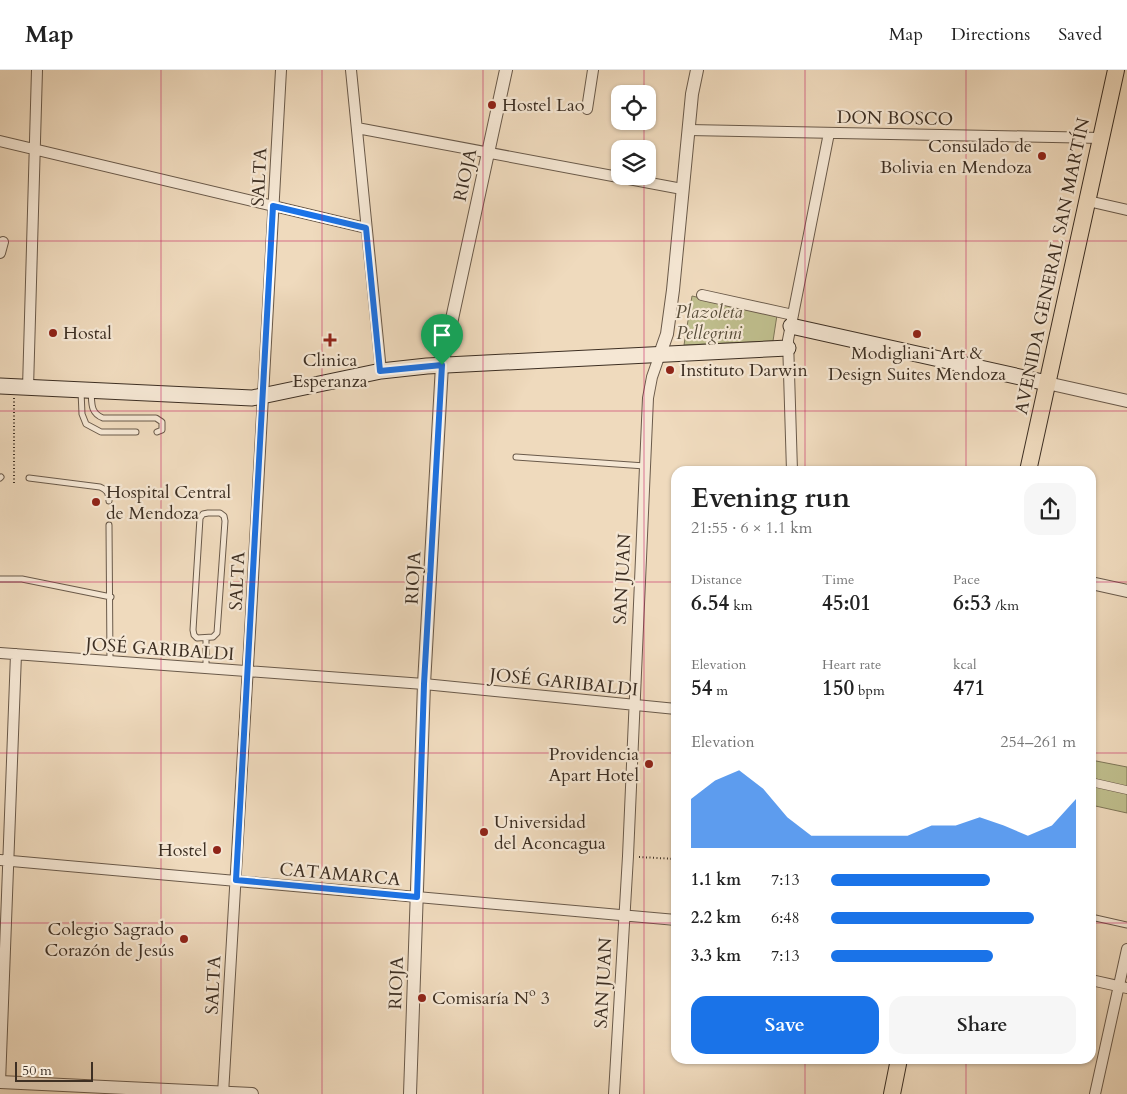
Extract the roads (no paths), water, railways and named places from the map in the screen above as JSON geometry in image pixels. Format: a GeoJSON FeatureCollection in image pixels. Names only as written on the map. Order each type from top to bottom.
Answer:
{"type":"FeatureCollection","features":[{"type":"Feature","properties":{"kind":"main road","name":"AVENIDA GENERAL SAN MARTÍN"},"geometry":{"type":"LineString","coordinates":[[1029,466],[1116,70]]}},
{"type":"Feature","properties":{"kind":"main road"},"geometry":{"type":"LineString","coordinates":[[792,320],[1047,383]]}},
{"type":"Feature","properties":{"kind":"main road"},"geometry":{"type":"LineString","coordinates":[[0,386],[243,398],[262,396],[380,371],[442,365],[788,348]]}},
{"type":"Feature","properties":{"kind":"main road"},"geometry":{"type":"LineString","coordinates":[[892,1094],[898,1064]]}},
{"type":"Feature","properties":{"kind":"street"},"geometry":{"type":"LineString","coordinates":[[28,388],[37,70]]}},
{"type":"Feature","properties":{"kind":"street","name":"SALTA"},"geometry":{"type":"LineString","coordinates":[[223,1093],[249,672],[262,396],[281,70]]}},
{"type":"Feature","properties":{"kind":"street"},"geometry":{"type":"LineString","coordinates":[[350,70],[380,371]]}},
{"type":"Feature","properties":{"kind":"street","name":"RIOJA"},"geometry":{"type":"LineString","coordinates":[[410,1094],[424,684],[442,365],[506,70]]}},
{"type":"Feature","properties":{"kind":"street"},"geometry":{"type":"LineString","coordinates":[[587,109],[593,70]]}},
{"type":"Feature","properties":{"kind":"street","name":"SAN JUAN"},"geometry":{"type":"LineString","coordinates":[[614,1094],[628,856],[649,388],[667,334],[692,94],[697,70]]}},
{"type":"Feature","properties":{"kind":"street"},"geometry":{"type":"LineString","coordinates":[[357,128],[682,189]]}},
{"type":"Feature","properties":{"kind":"street","name":"DON BOSCO"},"geometry":{"type":"LineString","coordinates":[[688,130],[1101,138]]}},
{"type":"Feature","properties":{"kind":"street"},"geometry":{"type":"LineString","coordinates":[[792,466],[788,348],[830,133]]}},
{"type":"Feature","properties":{"kind":"street"},"geometry":{"type":"LineString","coordinates":[[0,141],[366,228]]}},
{"type":"Feature","properties":{"kind":"street"},"geometry":{"type":"LineString","coordinates":[[1088,201],[1127,210]]}},
{"type":"Feature","properties":{"kind":"street"},"geometry":{"type":"LineString","coordinates":[[0,253],[3,242]]}},
{"type":"Feature","properties":{"kind":"street"},"geometry":{"type":"LineString","coordinates":[[702,295],[792,320]]}},
{"type":"Feature","properties":{"kind":"street"},"geometry":{"type":"LineString","coordinates":[[1047,383],[1127,401]]}},
{"type":"Feature","properties":{"kind":"street"},"geometry":{"type":"LineString","coordinates":[[1096,584],[1127,591]]}},
{"type":"Feature","properties":{"kind":"street","name":"JOSÉ GARIBALDI"},"geometry":{"type":"LineString","coordinates":[[0,653],[424,684],[671,709]]}},
{"type":"Feature","properties":{"kind":"street"},"geometry":{"type":"LineString","coordinates":[[16,654],[4,860],[0,1082],[252,1094]]}},
{"type":"Feature","properties":{"kind":"street"},"geometry":{"type":"LineString","coordinates":[[1096,783],[1127,790]]}},
{"type":"Feature","properties":{"kind":"street","name":"CATAMARCA"},"geometry":{"type":"LineString","coordinates":[[4,860],[671,920]]}},
{"type":"Feature","properties":{"kind":"street"},"geometry":{"type":"LineString","coordinates":[[1095,1094],[1123,987],[1127,948]]}},
{"type":"Feature","properties":{"kind":"street"},"geometry":{"type":"LineString","coordinates":[[1096,981],[1123,987]]}},
{"type":"Feature","properties":{"kind":"lane"},"geometry":{"type":"LineString","coordinates":[[86,390],[96,416],[103,418],[156,418],[162,422],[162,430],[158,432]]}},
{"type":"Feature","properties":{"kind":"lane"},"geometry":{"type":"LineString","coordinates":[[86,390],[82,414],[86,424],[101,432],[136,432]]}},
{"type":"Feature","properties":{"kind":"lane"},"geometry":{"type":"LineString","coordinates":[[516,457],[645,466]]}},
{"type":"Feature","properties":{"kind":"lane"},"geometry":{"type":"LineString","coordinates":[[29,478],[100,487],[106,489],[109,494],[109,501]]}},
{"type":"Feature","properties":{"kind":"lane"},"geometry":{"type":"LineString","coordinates":[[220,513],[224,516],[225,521],[217,633],[213,637],[206,638],[197,638],[193,630],[200,518],[203,514],[220,513]]}},
{"type":"Feature","properties":{"kind":"lane"},"geometry":{"type":"LineString","coordinates":[[109,525],[110,661]]}},
{"type":"Feature","properties":{"kind":"lane"},"geometry":{"type":"LineString","coordinates":[[0,579],[22,579],[111,597]]}},
{"type":"Feature","properties":{"kind":"lane"},"geometry":{"type":"LineString","coordinates":[[206,638],[206,668]]}},
{"type":"Feature","properties":{"kind":"lane"},"geometry":{"type":"LineString","coordinates":[[1096,918],[1127,925]]}},
{"type":"Feature","properties":{"kind":"place","name":"Hostel Lao"},"geometry":{"type":"Point","coordinates":[492,105]}},
{"type":"Feature","properties":{"kind":"place","name":"Consulado de Bolivia en Mendoza"},"geometry":{"type":"Point","coordinates":[1042,156]}},
{"type":"Feature","properties":{"kind":"place","name":"Hostal"},"geometry":{"type":"Point","coordinates":[53,333]}},
{"type":"Feature","properties":{"kind":"place","name":"Modigliani Art & Design Suites Mendoza"},"geometry":{"type":"Point","coordinates":[917,334]}},
{"type":"Feature","properties":{"kind":"place","name":"Clinica Esperanza"},"geometry":{"type":"Point","coordinates":[330,340]}},
{"type":"Feature","properties":{"kind":"place","name":"Instituto Darwin"},"geometry":{"type":"Point","coordinates":[670,370]}},
{"type":"Feature","properties":{"kind":"place","name":"Hospital Central de Mendoza"},"geometry":{"type":"Point","coordinates":[96,502]}},
{"type":"Feature","properties":{"kind":"place","name":"Providencia Apart Hotel"},"geometry":{"type":"Point","coordinates":[649,764]}},
{"type":"Feature","properties":{"kind":"place","name":"Universidad del Aconcagua"},"geometry":{"type":"Point","coordinates":[484,832]}},
{"type":"Feature","properties":{"kind":"place","name":"Hostel"},"geometry":{"type":"Point","coordinates":[217,850]}},
{"type":"Feature","properties":{"kind":"place","name":"Colegio Sagrado Corazón de Jesús"},"geometry":{"type":"Point","coordinates":[184,939]}},
{"type":"Feature","properties":{"kind":"place","name":"Comisaría Nº 3"},"geometry":{"type":"Point","coordinates":[422,998]}},
{"type":"Feature","properties":{"kind":"park label","name":"Plazoleta Pellegrini"},"geometry":{"type":"Point","coordinates":[709,322]}}]}
